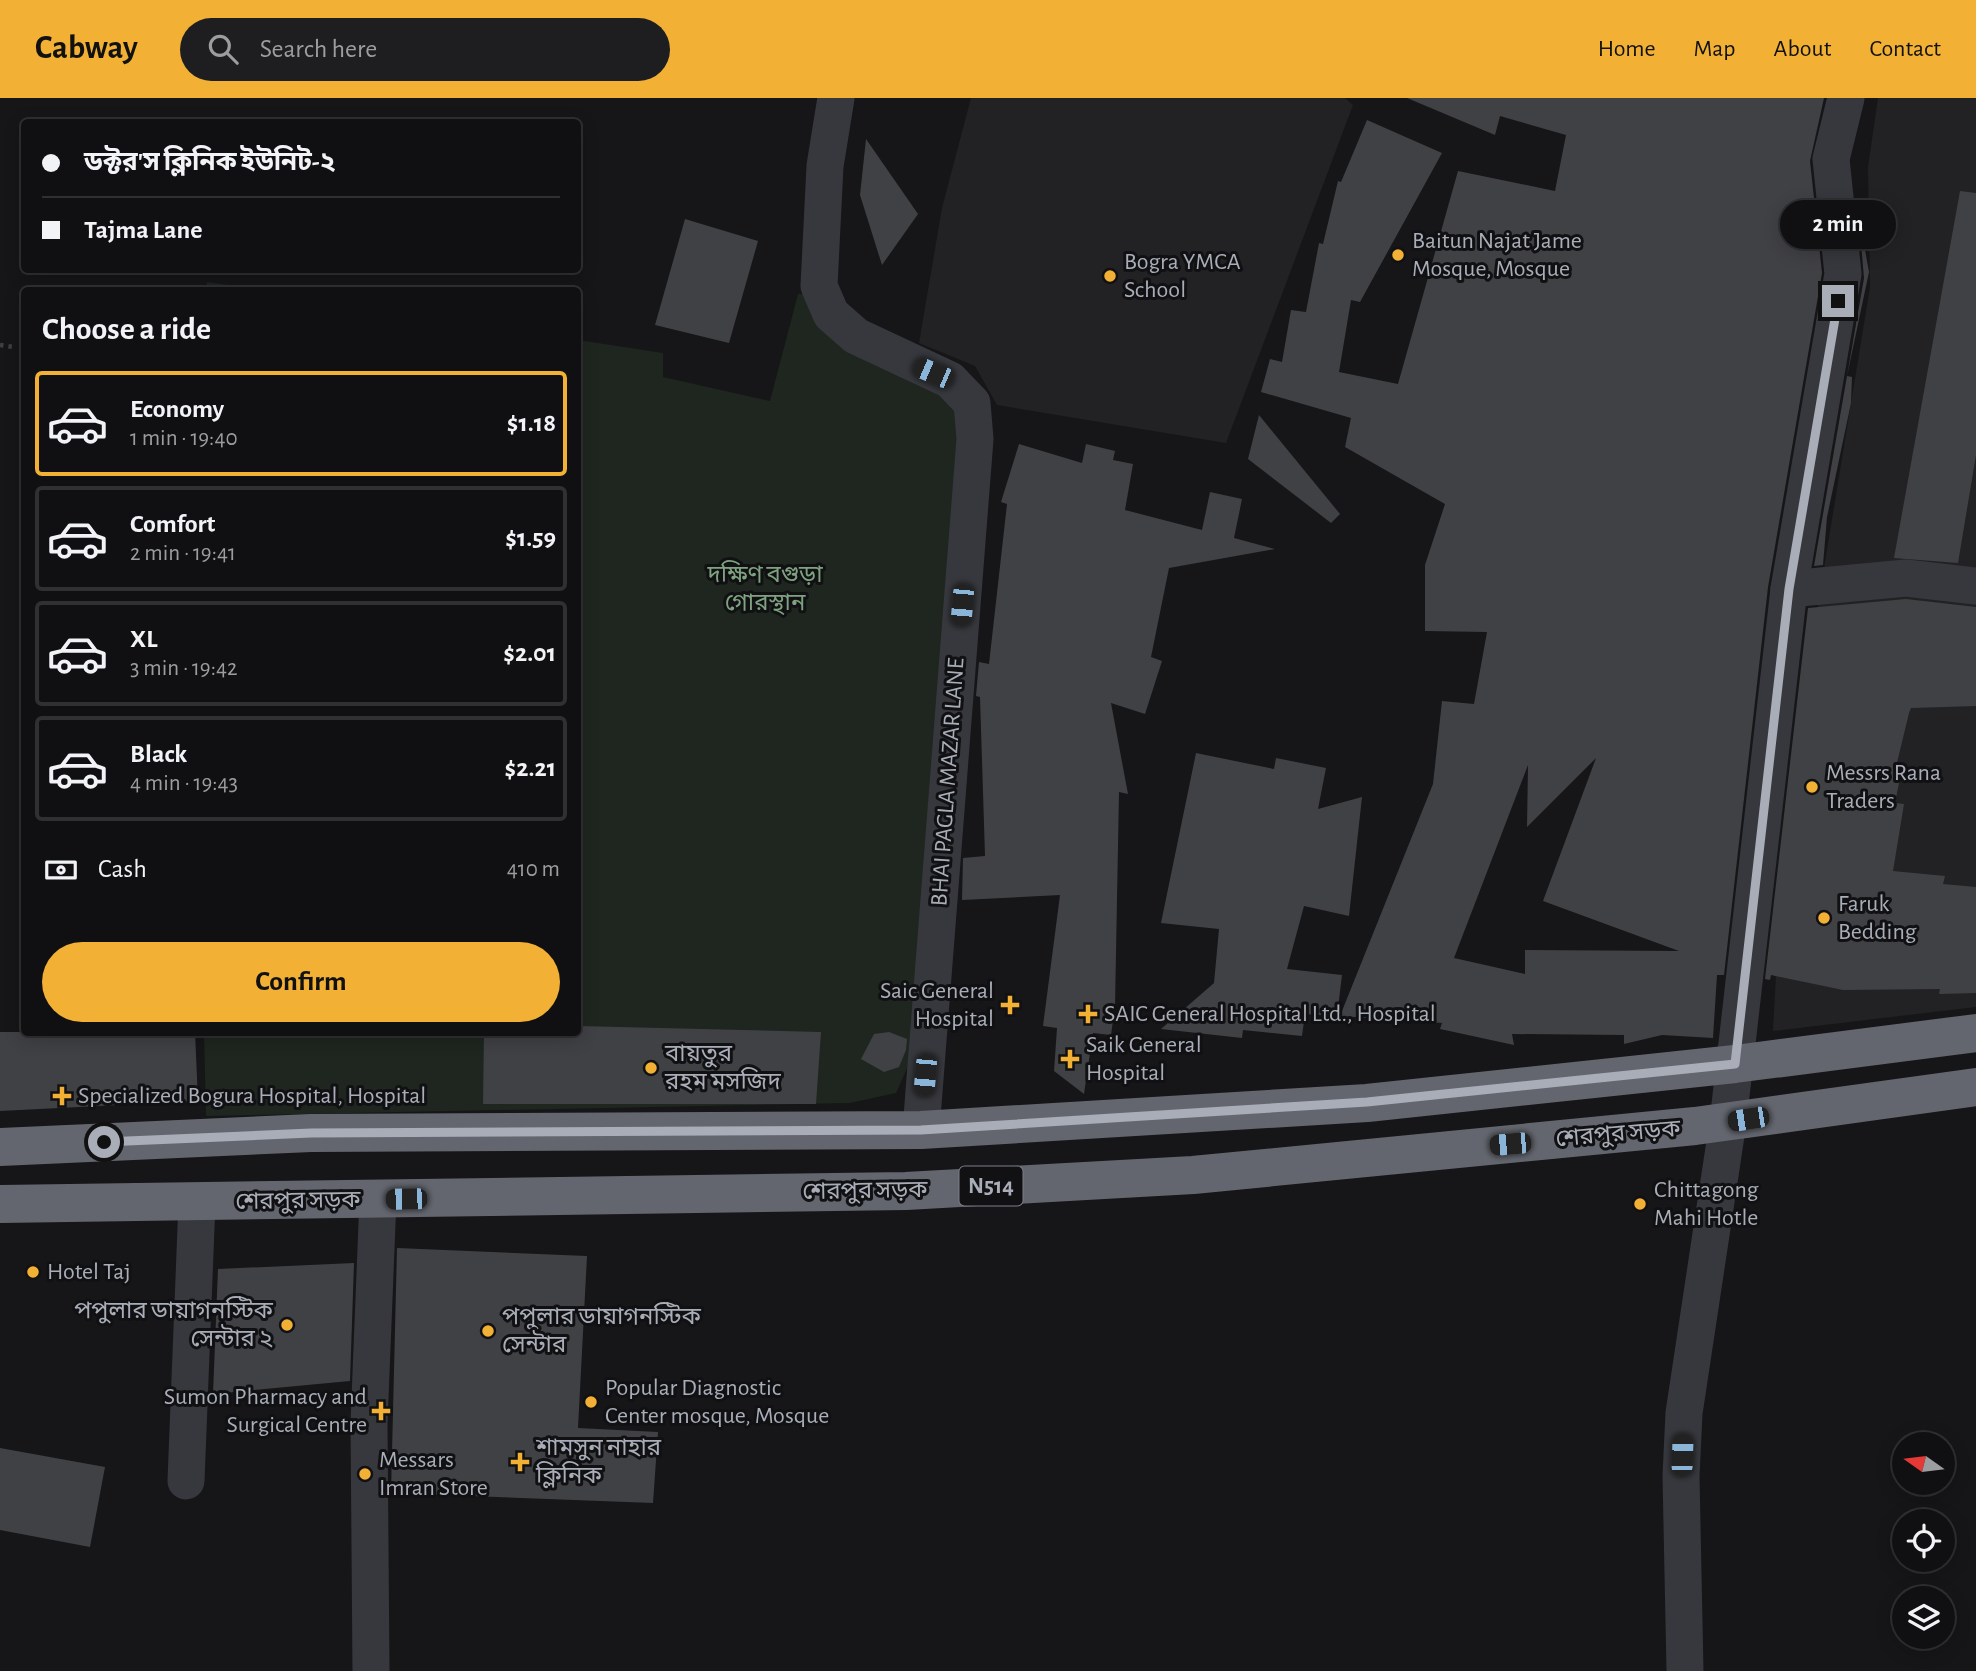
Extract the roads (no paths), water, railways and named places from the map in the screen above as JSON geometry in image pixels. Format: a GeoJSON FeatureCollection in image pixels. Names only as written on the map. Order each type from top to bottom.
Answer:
{"type":"FeatureCollection","features":[{"type":"Feature","properties":{"kind":"highway"},"geometry":{"type":"LineString","coordinates":[[0,1147],[311,1133],[921,1130],[1367,1102],[1735,1064],[1976,1033]]}},
{"type":"Feature","properties":{"kind":"highway","name":"শেরপুর সড়ক"},"geometry":{"type":"LineString","coordinates":[[0,1204],[906,1191],[1097,1180],[1220,1172],[1728,1122],[1976,1087]]}},
{"type":"Feature","properties":{"kind":"street","name":"BHAI PAGLA MAZAR LANE"},"geometry":{"type":"LineString","coordinates":[[836,98],[825,166],[819,286],[831,314],[856,336],[950,380],[972,403],[975,439],[921,1130]]}},
{"type":"Feature","properties":{"kind":"street"},"geometry":{"type":"LineString","coordinates":[[1685,1671],[1681,1476],[1684,1413],[1728,1122],[1789,589],[1843,274],[1832,159],[1846,98]]}},
{"type":"Feature","properties":{"kind":"street"},"geometry":{"type":"LineString","coordinates":[[1789,589],[1906,578],[1976,586]]}},
{"type":"Feature","properties":{"kind":"street"},"geometry":{"type":"LineString","coordinates":[[371,1671],[369,1423],[378,1199]]}},
{"type":"Feature","properties":{"kind":"street"},"geometry":{"type":"LineString","coordinates":[[186,1481],[197,1202]]}},
{"type":"Feature","properties":{"kind":"place","name":"Baitun Najat Jame Mosque, Mosque"},"geometry":{"type":"Point","coordinates":[1398,255]}},
{"type":"Feature","properties":{"kind":"place","name":"Bogra YMCA School"},"geometry":{"type":"Point","coordinates":[1110,276]}},
{"type":"Feature","properties":{"kind":"place","name":"Messrs Rana Traders"},"geometry":{"type":"Point","coordinates":[1812,787]}},
{"type":"Feature","properties":{"kind":"place","name":"Faruk Bedding"},"geometry":{"type":"Point","coordinates":[1824,918]}},
{"type":"Feature","properties":{"kind":"place","name":"Saic General Hospital"},"geometry":{"type":"Point","coordinates":[1010,1005]}},
{"type":"Feature","properties":{"kind":"place","name":"SAIC General Hospital Ltd., Hospital"},"geometry":{"type":"Point","coordinates":[1088,1014]}},
{"type":"Feature","properties":{"kind":"place","name":"Saik General Hospital"},"geometry":{"type":"Point","coordinates":[1070,1059]}},
{"type":"Feature","properties":{"kind":"place","name":"বায়তুর রহম মসজিদ"},"geometry":{"type":"Point","coordinates":[651,1068]}},
{"type":"Feature","properties":{"kind":"place","name":"Specialized Bogura Hospital, Hospital"},"geometry":{"type":"Point","coordinates":[62,1096]}},
{"type":"Feature","properties":{"kind":"place","name":"Chittagong Mahi Hotle"},"geometry":{"type":"Point","coordinates":[1640,1204]}},
{"type":"Feature","properties":{"kind":"place","name":"Hotel Taj"},"geometry":{"type":"Point","coordinates":[33,1272]}},
{"type":"Feature","properties":{"kind":"place","name":"পপুলার ডায়াগনস্টিক সেন্টার ২"},"geometry":{"type":"Point","coordinates":[287,1325]}},
{"type":"Feature","properties":{"kind":"place","name":"পপুলার ডায়াগনস্টিক সেন্টার"},"geometry":{"type":"Point","coordinates":[488,1331]}},
{"type":"Feature","properties":{"kind":"place","name":"Popular Diagnostic Center mosque, Mosque"},"geometry":{"type":"Point","coordinates":[591,1402]}},
{"type":"Feature","properties":{"kind":"place","name":"Sumon Pharmacy and Surgical Centre"},"geometry":{"type":"Point","coordinates":[381,1411]}},
{"type":"Feature","properties":{"kind":"place","name":"শামসুন নাহার ক্লিনিক"},"geometry":{"type":"Point","coordinates":[520,1462]}},
{"type":"Feature","properties":{"kind":"place","name":"Messars Imran Store"},"geometry":{"type":"Point","coordinates":[365,1474]}},
{"type":"Feature","properties":{"kind":"park label","name":"দক্ষিণ বগুড়া গোরস্থান"},"geometry":{"type":"Point","coordinates":[765,589]}}]}
